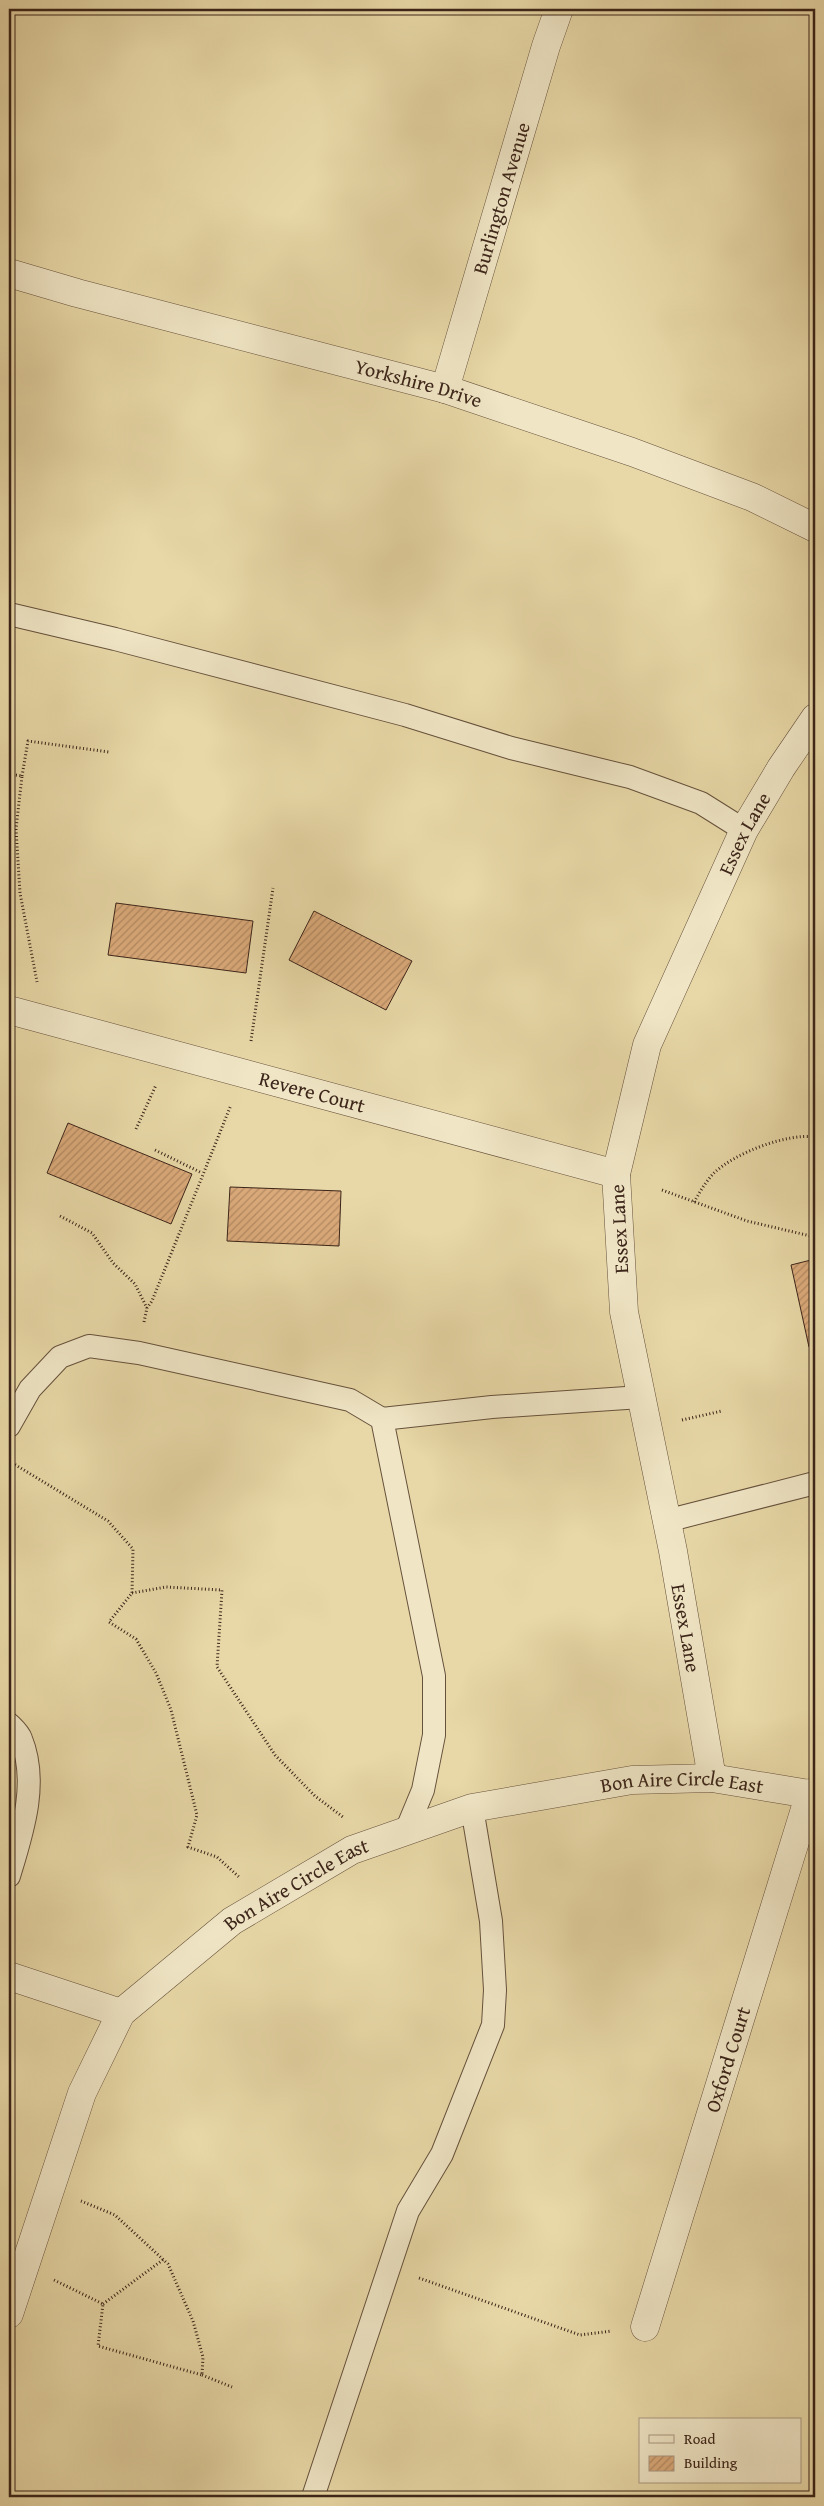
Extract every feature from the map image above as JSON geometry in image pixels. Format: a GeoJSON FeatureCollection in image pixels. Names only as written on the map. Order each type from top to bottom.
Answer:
{"type":"FeatureCollection","features":[{"type":"Feature","properties":{"kind":"street","name":"Burlington Avenue"},"geometry":{"type":"LineString","coordinates":[[445,389],[546,46],[559,9]]}},
{"type":"Feature","properties":{"kind":"street","name":"Yorkshire Drive"},"geometry":{"type":"LineString","coordinates":[[9,273],[87,296],[445,389],[632,452],[752,497],[815,528]]}},
{"type":"Feature","properties":{"kind":"street","name":"Essex Lane"},"geometry":{"type":"LineString","coordinates":[[712,1778],[666,1521],[624,1312],[616,1174],[647,1045],[744,830],[781,768],[815,718]]}},
{"type":"Feature","properties":{"kind":"street","name":"Revere Court"},"geometry":{"type":"LineString","coordinates":[[9,1010],[616,1174]]}},
{"type":"Feature","properties":{"kind":"street","name":"Bon Aire Circle East"},"geometry":{"type":"LineString","coordinates":[[9,2314],[82,2093],[121,2013],[232,1921],[352,1850],[472,1808],[632,1780],[712,1778],[812,1794]]}},
{"type":"Feature","properties":{"kind":"street","name":"Oxford Court"},"geometry":{"type":"LineString","coordinates":[[645,2327],[812,1794]]}},
{"type":"Feature","properties":{"kind":"street"},"geometry":{"type":"LineString","coordinates":[[9,1976],[121,2013]]}},
{"type":"Feature","properties":{"kind":"lane"},"geometry":{"type":"LineString","coordinates":[[9,614],[115,639],[405,715],[511,748],[630,777],[701,803],[744,830]]}},
{"type":"Feature","properties":{"kind":"lane"},"geometry":{"type":"LineString","coordinates":[[9,1426],[30,1389],[60,1357],[90,1346],[138,1353],[350,1400],[382,1419],[492,1407],[641,1397]]}},
{"type":"Feature","properties":{"kind":"lane"},"geometry":{"type":"LineString","coordinates":[[382,1419],[434,1676],[434,1736],[424,1790],[406,1831]]}},
{"type":"Feature","properties":{"kind":"lane"},"geometry":{"type":"LineString","coordinates":[[666,1521],[815,1483]]}},
{"type":"Feature","properties":{"kind":"lane"},"geometry":{"type":"LineString","coordinates":[[9,1724],[21,1737],[28,1771],[28,1804],[9,1876]]}},
{"type":"Feature","properties":{"kind":"lane"},"geometry":{"type":"LineString","coordinates":[[313,2497],[408,2211],[442,2154],[492,2025],[495,1990],[491,1921],[472,1808]]}},
{"type":"Feature","properties":{"kind":"path"},"geometry":{"type":"LineString","coordinates":[[39,992],[20,893],[16,829],[28,741],[109,752]]}},
{"type":"Feature","properties":{"kind":"path"},"geometry":{"type":"LineString","coordinates":[[9,774],[22,776]]}},
{"type":"Feature","properties":{"kind":"path"},"geometry":{"type":"LineString","coordinates":[[250,1049],[273,888]]}},
{"type":"Feature","properties":{"kind":"path"},"geometry":{"type":"LineString","coordinates":[[136,1129],[156,1085]]}},
{"type":"Feature","properties":{"kind":"path"},"geometry":{"type":"LineString","coordinates":[[138,1353],[147,1308],[152,1300],[202,1173],[232,1105]]}},
{"type":"Feature","properties":{"kind":"path"},"geometry":{"type":"LineString","coordinates":[[694,1202],[713,1174],[728,1160],[768,1144],[805,1135],[815,1137]]}},
{"type":"Feature","properties":{"kind":"path"},"geometry":{"type":"LineString","coordinates":[[154,1150],[202,1173]]}},
{"type":"Feature","properties":{"kind":"path"},"geometry":{"type":"LineString","coordinates":[[662,1190],[747,1221],[815,1237]]}},
{"type":"Feature","properties":{"kind":"path"},"geometry":{"type":"LineString","coordinates":[[60,1216],[92,1233],[113,1264],[134,1284],[147,1308]]}},
{"type":"Feature","properties":{"kind":"path"},"geometry":{"type":"LineString","coordinates":[[682,1420],[722,1411]]}},
{"type":"Feature","properties":{"kind":"path"},"geometry":{"type":"LineString","coordinates":[[9,1461],[108,1521],[134,1549],[132,1593],[109,1622],[136,1639],[156,1673],[171,1710],[197,1815],[188,1847],[217,1857],[266,1901]]}},
{"type":"Feature","properties":{"kind":"path"},"geometry":{"type":"LineString","coordinates":[[132,1593],[166,1587],[222,1590],[217,1667],[275,1755],[315,1796],[351,1823],[368,1845]]}},
{"type":"Feature","properties":{"kind":"path"},"geometry":{"type":"LineString","coordinates":[[78,2199],[115,2215],[168,2264],[193,2321],[203,2357],[202,2375]]}},
{"type":"Feature","properties":{"kind":"path"},"geometry":{"type":"LineString","coordinates":[[164,2259],[103,2304],[98,2346],[202,2375],[232,2388]]}},
{"type":"Feature","properties":{"kind":"path"},"geometry":{"type":"LineString","coordinates":[[389,2270],[447,2287],[580,2335],[645,2327]]}},
{"type":"Feature","properties":{"kind":"path"},"geometry":{"type":"LineString","coordinates":[[54,2280],[103,2304]]}},
{"type":"Feature","properties":{"kind":"building"},"geometry":{"type":"Polygon","coordinates":[[[116,903],[253,921],[246,973],[108,955],[116,903]]]}},
{"type":"Feature","properties":{"kind":"building"},"geometry":{"type":"Polygon","coordinates":[[[314,911],[412,961],[386,1010],[289,960],[314,911]]]}},
{"type":"Feature","properties":{"kind":"building"},"geometry":{"type":"Polygon","coordinates":[[[68,1123],[192,1174],[171,1224],[47,1173],[68,1123]]]}},
{"type":"Feature","properties":{"kind":"building"},"geometry":{"type":"Polygon","coordinates":[[[230,1187],[341,1191],[339,1246],[227,1241],[230,1187]]]}},
{"type":"Feature","properties":{"kind":"building"},"geometry":{"type":"Polygon","coordinates":[[[815,1259],[815,1346],[809,1347],[791,1265],[815,1259]]]}}]}
